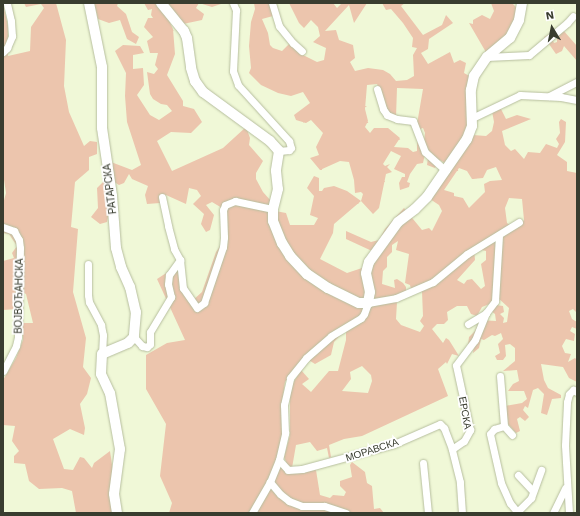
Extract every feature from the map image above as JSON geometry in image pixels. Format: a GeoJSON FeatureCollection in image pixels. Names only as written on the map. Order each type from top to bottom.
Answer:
{"type":"FeatureCollection","features":[{"type":"Feature","properties":{"kind":"street"},"geometry":{"type":"LineString","coordinates":[[3,52],[7,48],[12,36],[11,21],[7,3]]}},
{"type":"Feature","properties":{"kind":"street","name":"РАТАРСКА"},"geometry":{"type":"LineString","coordinates":[[89,3],[102,67],[102,128],[112,196],[116,248],[121,267],[130,287],[136,312],[134,337]]}},
{"type":"Feature","properties":{"kind":"street"},"geometry":{"type":"LineString","coordinates":[[161,3],[184,31],[187,38],[191,68],[195,81],[203,92],[270,141],[279,151]]}},
{"type":"Feature","properties":{"kind":"street"},"geometry":{"type":"LineString","coordinates":[[233,3],[236,10],[234,71],[238,85],[249,99],[289,141],[291,148],[289,150],[279,151]]}},
{"type":"Feature","properties":{"kind":"street"},"geometry":{"type":"LineString","coordinates":[[272,3],[279,26],[293,43],[302,51]]}},
{"type":"Feature","properties":{"kind":"street"},"geometry":{"type":"LineString","coordinates":[[252,513],[270,482],[279,460],[285,433],[284,405],[290,378],[306,358],[331,336],[361,318],[364,314],[368,304],[370,292],[366,273],[369,262],[388,233],[427,196],[467,139],[472,118],[471,90],[474,76],[487,57],[510,38],[518,20],[522,3]]}},
{"type":"Feature","properties":{"kind":"street"},"geometry":{"type":"LineString","coordinates":[[487,57],[529,55],[567,23],[573,16]]}},
{"type":"Feature","properties":{"kind":"street"},"geometry":{"type":"LineString","coordinates":[[549,96],[577,82]]}},
{"type":"Feature","properties":{"kind":"street"},"geometry":{"type":"LineString","coordinates":[[377,88],[383,109],[387,115],[397,119],[413,121],[425,152],[446,171]]}},
{"type":"Feature","properties":{"kind":"street"},"geometry":{"type":"LineString","coordinates":[[472,118],[520,95],[549,96],[577,100]]}},
{"type":"Feature","properties":{"kind":"street"},"geometry":{"type":"LineString","coordinates":[[279,151],[276,171],[278,189],[273,210],[274,227],[282,243],[290,256],[307,274],[328,288],[359,303],[368,304],[396,298],[433,282],[467,254],[519,222]]}},
{"type":"Feature","properties":{"kind":"street"},"geometry":{"type":"LineString","coordinates":[[162,197],[174,249],[180,260],[183,288],[197,308],[201,307],[204,303],[223,247],[223,210],[225,205],[235,201],[273,210]]}},
{"type":"Feature","properties":{"kind":"street","name":"ВОЈВОЂАНСКА"},"geometry":{"type":"LineString","coordinates":[[3,227],[14,231],[19,240],[20,248],[18,337],[16,346],[3,371]]}},
{"type":"Feature","properties":{"kind":"street","name":"ЕРСКА"},"geometry":{"type":"LineString","coordinates":[[452,449],[464,441],[470,430],[456,365],[475,340],[486,313],[495,301],[499,235]]}},
{"type":"Feature","properties":{"kind":"street"},"geometry":{"type":"LineString","coordinates":[[102,354],[128,343],[134,337],[142,346],[147,347],[150,344],[150,332],[171,297],[168,284],[169,275],[180,260]]}},
{"type":"Feature","properties":{"kind":"street"},"geometry":{"type":"LineString","coordinates":[[88,264],[88,295],[101,325],[103,335],[100,374],[110,394],[120,449],[114,494],[117,513]]}},
{"type":"Feature","properties":{"kind":"street"},"geometry":{"type":"LineString","coordinates":[[468,324],[486,313]]}},
{"type":"Feature","properties":{"kind":"street"},"geometry":{"type":"LineString","coordinates":[[500,376],[504,426],[512,434]]}},
{"type":"Feature","properties":{"kind":"street"},"geometry":{"type":"LineString","coordinates":[[569,513],[566,486],[567,402],[569,394],[575,391]]}},
{"type":"Feature","properties":{"kind":"street","name":"МОРАВСКА"},"geometry":{"type":"LineString","coordinates":[[279,460],[288,470],[302,469],[394,444],[437,424],[442,425],[444,428],[452,449]]}},
{"type":"Feature","properties":{"kind":"street"},"geometry":{"type":"LineString","coordinates":[[504,426],[494,429],[490,434],[501,483],[510,503],[518,512],[531,498],[541,470]]}},
{"type":"Feature","properties":{"kind":"street"},"geometry":{"type":"LineString","coordinates":[[452,449],[460,482],[462,513]]}},
{"type":"Feature","properties":{"kind":"street"},"geometry":{"type":"LineString","coordinates":[[423,463],[428,513]]}},
{"type":"Feature","properties":{"kind":"street"},"geometry":{"type":"LineString","coordinates":[[518,475],[534,491]]}},
{"type":"Feature","properties":{"kind":"street"},"geometry":{"type":"LineString","coordinates":[[270,482],[289,501],[302,506],[324,506],[346,513]]}},
{"type":"Feature","properties":{"kind":"street"},"geometry":{"type":"LineString","coordinates":[[553,513],[566,486]]}},
{"type":"Feature","properties":{"kind":"shaded area"},"geometry":{"type":"Polygon","coordinates":[[[3,3],[8,26],[8,56],[30,51],[31,27],[44,8],[41,4],[26,7],[24,3],[56,3],[66,40],[64,86],[69,112],[84,146],[90,141],[97,142],[97,154],[89,157],[89,170],[75,182],[71,227],[78,229],[73,292],[86,338],[83,367],[91,378],[87,394],[80,404],[85,428],[84,435],[70,429],[53,439],[64,469],[73,470],[80,457],[84,458],[92,468],[94,463],[110,451],[119,513],[76,513],[72,491],[62,488],[39,489],[29,481],[25,464],[14,463],[14,456],[19,451],[12,441],[15,426],[3,425],[3,380],[16,358],[23,340],[23,323],[33,323],[26,294],[22,292],[14,260],[17,309],[3,310],[3,261],[14,258],[12,253],[17,246],[9,234],[3,233],[3,204],[6,193],[3,173],[3,3]]]}},
{"type":"Feature","properties":{"kind":"shaded area"},"geometry":{"type":"Polygon","coordinates":[[[94,3],[118,3],[117,6],[126,14],[132,32],[139,37],[136,44],[127,39],[120,20],[109,23],[98,19],[94,3]]]}},
{"type":"Feature","properties":{"kind":"shaded area"},"geometry":{"type":"Polygon","coordinates":[[[144,3],[158,3],[165,12],[173,29],[175,54],[167,75],[183,101],[183,106],[194,109],[202,122],[191,133],[171,132],[157,141],[172,171],[223,148],[246,127],[250,138],[249,145],[263,161],[256,173],[256,179],[263,192],[271,201],[270,210],[286,213],[290,225],[314,225],[318,218],[310,215],[314,196],[307,188],[314,176],[319,178],[319,191],[322,191],[324,188],[334,186],[347,191],[361,201],[334,224],[333,233],[320,259],[347,273],[362,268],[367,271],[372,251],[346,239],[346,231],[371,242],[379,240],[385,229],[404,208],[422,230],[429,228],[432,231],[442,211],[439,205],[430,199],[473,135],[486,136],[492,131],[494,122],[492,111],[500,107],[506,119],[517,115],[531,119],[502,131],[505,145],[511,151],[515,149],[524,159],[528,152],[540,153],[546,144],[557,148],[559,144],[556,139],[560,133],[559,122],[561,119],[566,122],[565,142],[557,155],[567,162],[567,171],[577,173],[577,313],[573,309],[569,311],[572,319],[577,322],[577,329],[572,327],[570,331],[575,334],[574,341],[566,339],[562,346],[565,353],[571,354],[568,362],[575,358],[577,360],[577,382],[569,378],[563,367],[541,364],[544,380],[548,388],[561,395],[561,398],[552,399],[547,415],[541,413],[544,394],[538,388],[533,390],[528,408],[525,406],[523,410],[529,417],[525,421],[520,417],[517,419],[520,431],[516,433],[508,424],[505,406],[522,403],[527,399],[524,391],[508,391],[513,384],[519,381],[517,370],[503,371],[515,361],[515,348],[510,344],[505,345],[506,356],[503,360],[497,360],[495,356],[500,353],[498,344],[503,339],[501,333],[495,336],[492,335],[484,340],[481,339],[479,348],[473,353],[474,345],[468,345],[469,337],[475,331],[480,320],[496,321],[495,314],[491,311],[496,305],[503,306],[504,312],[500,314],[504,318],[503,323],[507,322],[509,308],[497,297],[492,303],[482,307],[477,316],[471,314],[467,306],[457,306],[447,312],[448,320],[444,324],[437,324],[432,329],[443,343],[446,338],[449,340],[459,356],[452,354],[447,364],[446,362],[438,369],[448,396],[362,436],[344,439],[329,445],[331,457],[329,458],[327,448],[317,451],[310,442],[296,445],[292,468],[287,464],[284,457],[290,435],[290,388],[301,370],[309,379],[302,384],[311,392],[329,371],[338,371],[346,340],[346,329],[334,342],[331,355],[315,364],[304,357],[285,382],[282,404],[283,436],[279,457],[292,473],[316,470],[320,495],[330,498],[333,495],[344,496],[346,492],[340,486],[340,481],[352,477],[350,465],[352,462],[365,472],[367,483],[372,486],[374,509],[380,508],[384,513],[339,513],[335,511],[333,513],[169,513],[172,503],[160,476],[166,424],[146,389],[146,355],[167,343],[185,340],[157,279],[177,266],[192,301],[202,292],[216,252],[226,237],[222,208],[212,202],[206,205],[214,215],[210,230],[206,232],[201,224],[204,214],[193,204],[201,196],[197,190],[189,188],[186,204],[166,195],[160,203],[147,204],[145,195],[148,186],[132,179],[129,174],[124,183],[119,185],[111,180],[111,162],[132,170],[141,165],[127,122],[125,96],[126,73],[115,51],[123,45],[140,46],[144,53],[133,55],[133,69],[143,68],[144,85],[137,95],[150,115],[159,120],[172,111],[167,105],[161,104],[153,99],[150,94],[147,72],[154,74],[158,69],[155,65],[158,53],[150,53],[147,41],[153,37],[144,27],[148,18],[153,18],[151,15],[152,9],[148,10],[144,3]],[[496,167],[487,170],[483,178],[472,179],[467,171],[459,168],[444,190],[454,193],[454,196],[463,198],[469,208],[485,192],[484,184],[490,181],[502,180],[496,167]],[[509,198],[505,208],[507,223],[515,229],[520,226],[524,220],[522,199],[509,198]],[[398,241],[392,245],[392,252],[387,257],[387,267],[383,271],[382,284],[395,288],[394,280],[397,279],[403,283],[406,287],[406,292],[397,302],[396,319],[401,325],[420,332],[424,326],[420,321],[423,316],[422,292],[412,293],[410,285],[405,283],[409,254],[396,250],[398,241]],[[474,248],[475,260],[457,280],[464,284],[467,280],[472,279],[481,289],[485,286],[481,264],[486,260],[486,251],[474,248]],[[362,366],[350,372],[351,379],[342,391],[368,393],[372,381],[371,375],[362,366]]]}},
{"type":"Feature","properties":{"kind":"shaded area"},"geometry":{"type":"Polygon","coordinates":[[[164,3],[199,3],[196,8],[204,14],[202,20],[183,24],[164,3]]]}},
{"type":"Feature","properties":{"kind":"shaded area"},"geometry":{"type":"Polygon","coordinates":[[[199,3],[224,3],[212,7],[199,3]]]}},
{"type":"Feature","properties":{"kind":"shaded area"},"geometry":{"type":"Polygon","coordinates":[[[254,3],[271,3],[273,16],[262,19],[268,33],[270,45],[273,48],[282,51],[289,44],[303,55],[317,62],[324,60],[326,48],[313,42],[320,36],[318,27],[311,20],[304,28],[299,23],[289,3],[333,3],[337,8],[342,3],[367,3],[354,23],[349,5],[325,31],[336,30],[339,40],[353,45],[355,58],[350,62],[355,71],[368,68],[383,70],[390,74],[396,81],[407,80],[414,76],[413,55],[417,48],[412,47],[413,38],[403,23],[391,9],[386,10],[382,3],[405,3],[401,6],[423,35],[442,25],[446,15],[453,23],[429,39],[428,49],[421,53],[428,64],[450,52],[454,63],[460,60],[466,63],[464,73],[473,78],[472,122],[448,165],[440,160],[435,168],[427,165],[429,151],[424,141],[425,133],[423,128],[420,129],[417,124],[423,89],[397,88],[396,117],[388,113],[377,84],[367,85],[365,109],[368,121],[365,127],[370,133],[374,128],[388,128],[400,138],[394,147],[408,148],[413,152],[417,151],[417,142],[425,154],[423,163],[417,164],[410,174],[407,182],[410,183],[409,187],[400,190],[399,183],[402,177],[405,177],[405,174],[394,169],[401,156],[391,151],[383,164],[385,166],[390,164],[387,167],[392,172],[386,174],[379,208],[373,214],[361,201],[363,194],[361,192],[355,193],[354,180],[349,162],[340,161],[320,170],[310,158],[319,155],[316,147],[323,133],[311,120],[306,123],[296,120],[294,115],[310,103],[303,92],[291,96],[278,93],[261,85],[249,73],[251,68],[249,46],[251,22],[255,9],[254,3]]]}},
{"type":"Feature","properties":{"kind":"shaded area"},"geometry":{"type":"Polygon","coordinates":[[[491,3],[512,3],[519,10],[508,36],[487,54],[469,23],[473,24],[473,20],[482,15],[490,19],[494,11],[491,3]]]}},
{"type":"Feature","properties":{"kind":"shaded area"},"geometry":{"type":"Polygon","coordinates":[[[563,30],[577,46],[577,61],[564,46],[562,51],[556,54],[544,37],[550,34],[554,43],[557,42],[557,37],[563,30]]]}},
{"type":"Feature","properties":{"kind":"shaded area"},"geometry":{"type":"Polygon","coordinates":[[[104,181],[108,187],[109,212],[107,222],[100,224],[91,217],[98,208],[97,188],[104,181]]]}}]}
